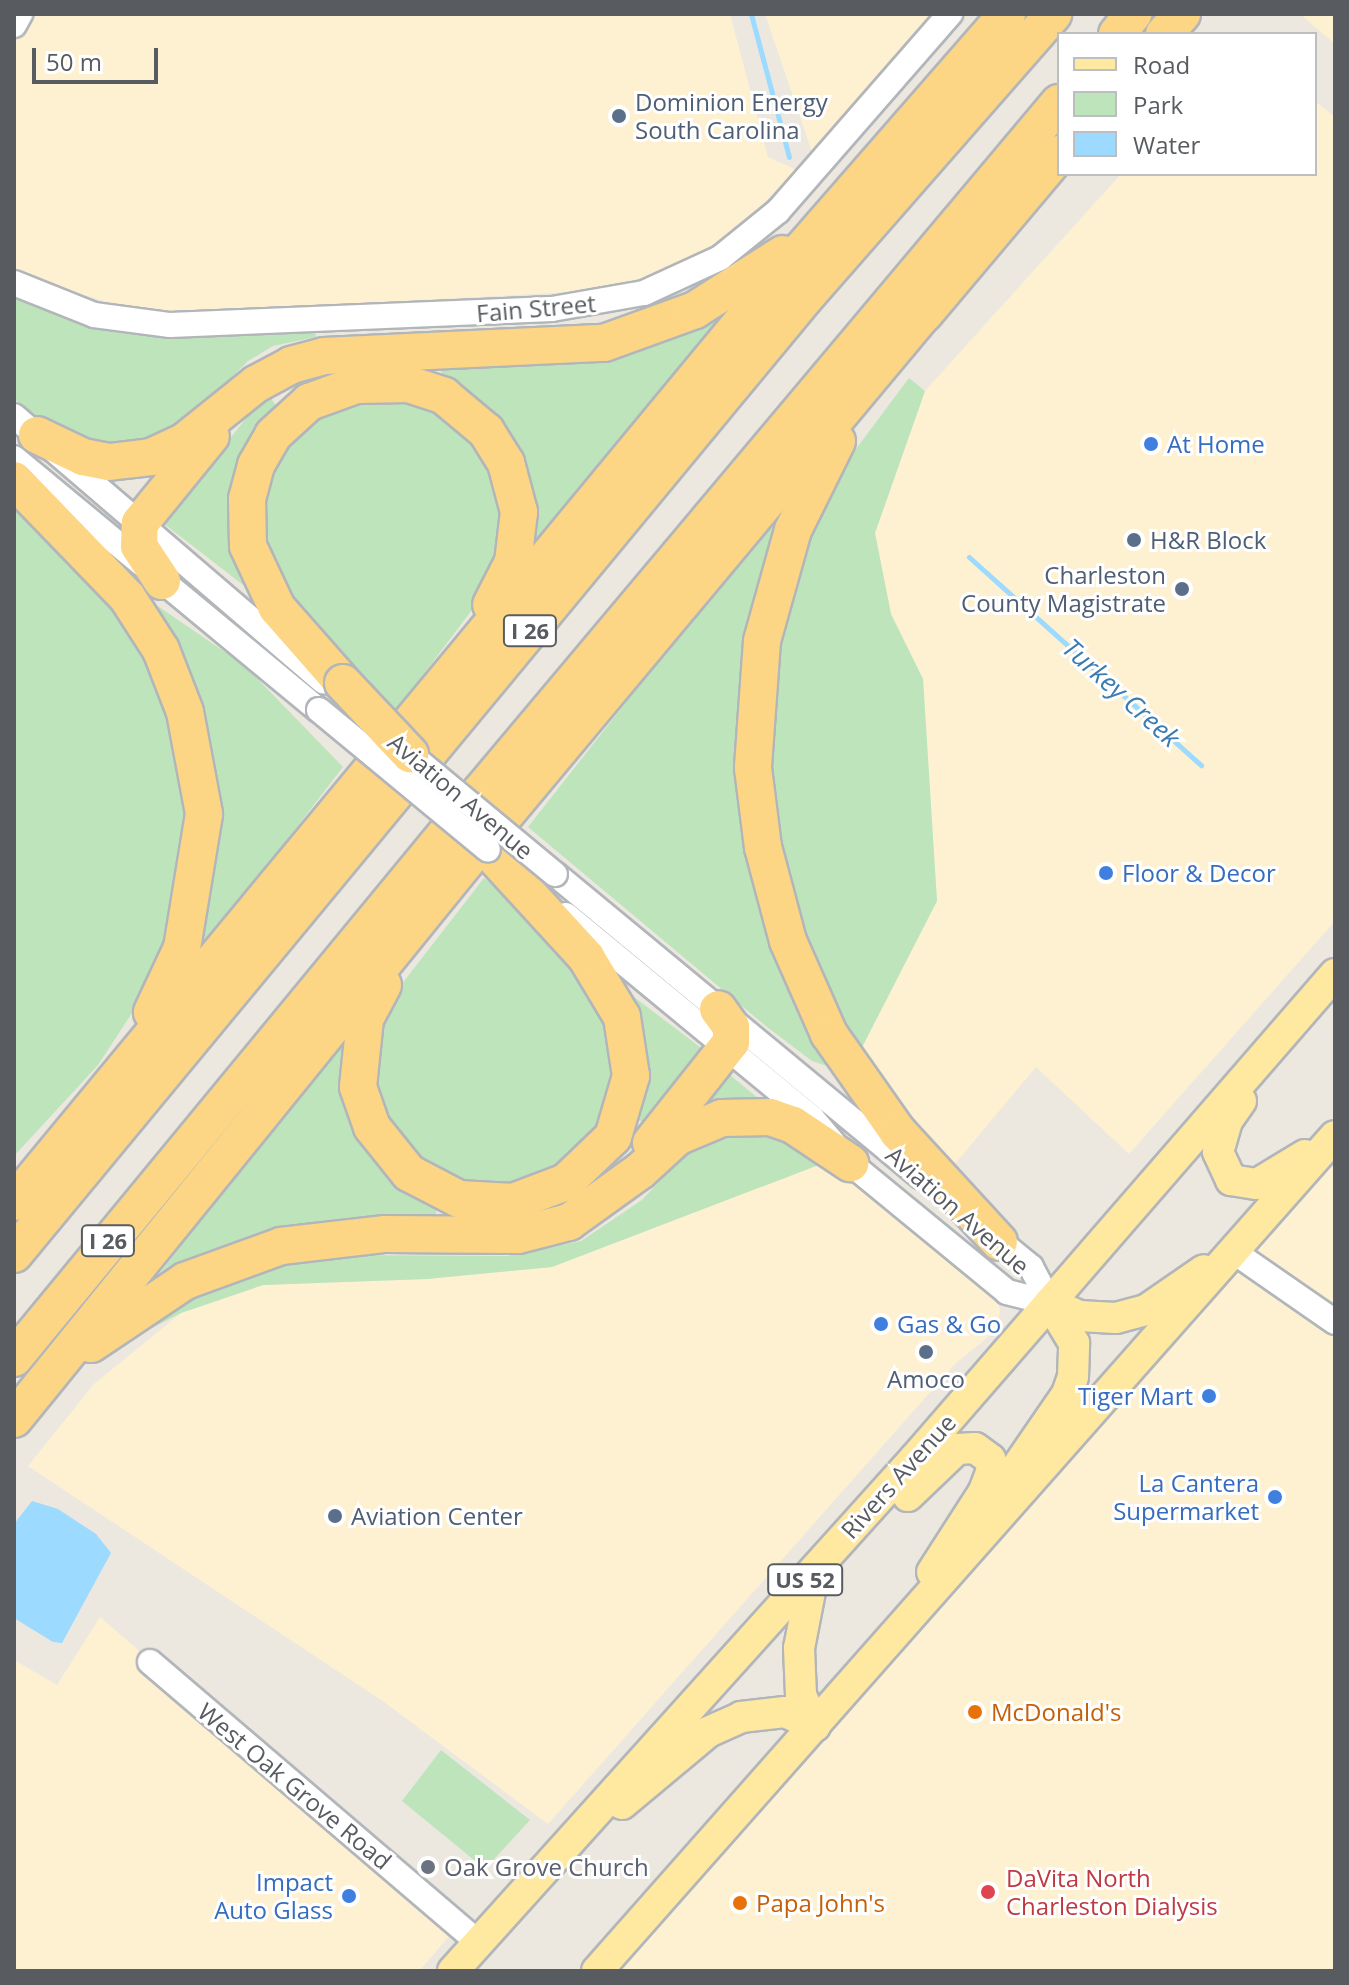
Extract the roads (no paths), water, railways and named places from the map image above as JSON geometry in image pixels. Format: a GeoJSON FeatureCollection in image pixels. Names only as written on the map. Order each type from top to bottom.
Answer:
{"type":"FeatureCollection","features":[{"type":"Feature","properties":{"kind":"highway"},"geometry":{"type":"LineString","coordinates":[[14,1202],[411,738],[889,148],[1007,14]]}},
{"type":"Feature","properties":{"kind":"highway","name":"I 26"},"geometry":{"type":"LineString","coordinates":[[14,1254],[803,300],[1053,14]]}},
{"type":"Feature","properties":{"kind":"highway"},"geometry":{"type":"LineString","coordinates":[[1119,32],[1133,14]]}},
{"type":"Feature","properties":{"kind":"highway"},"geometry":{"type":"LineString","coordinates":[[1166,32],[1182,14]]}},
{"type":"Feature","properties":{"kind":"highway","name":"I 26"},"geometry":{"type":"LineString","coordinates":[[14,1358],[481,791],[1057,105]]}},
{"type":"Feature","properties":{"kind":"highway"},"geometry":{"type":"LineString","coordinates":[[22,436],[83,457],[136,460],[167,452],[270,374],[324,356],[604,343],[685,314],[775,260],[889,148]]}},
{"type":"Feature","properties":{"kind":"highway"},"geometry":{"type":"LineString","coordinates":[[14,1419],[940,294],[1057,156]]}},
{"type":"Feature","properties":{"kind":"highway"},"geometry":{"type":"LineString","coordinates":[[940,294],[860,403],[793,530],[762,641],[753,768],[778,911],[829,1034],[898,1132],[999,1242]]}},
{"type":"Feature","properties":{"kind":"highway"},"geometry":{"type":"LineString","coordinates":[[408,384],[444,396],[486,431],[512,478],[519,512],[513,562],[502,588],[411,738],[332,695],[303,643],[261,582],[248,546],[247,499],[265,447],[309,402],[356,385],[408,384]]}},
{"type":"Feature","properties":{"kind":"highway"},"geometry":{"type":"LineString","coordinates":[[162,581],[139,546],[140,523],[238,399]]}},
{"type":"Feature","properties":{"kind":"highway"},"geometry":{"type":"LineString","coordinates":[[14,480],[104,570],[161,650],[185,712],[204,814],[185,934],[173,973],[135,1040],[69,1136]]}},
{"type":"Feature","properties":{"kind":"highway"},"geometry":{"type":"LineString","coordinates":[[476,857],[543,889],[622,1017],[631,1076],[625,1105],[613,1137],[566,1182],[513,1202],[459,1199],[435,1190],[395,1161],[364,1109],[358,1059],[365,1019],[376,997],[476,857]]}},
{"type":"Feature","properties":{"kind":"highway"},"geometry":{"type":"LineString","coordinates":[[615,1188],[727,1049],[731,1027],[718,1009]]}},
{"type":"Feature","properties":{"kind":"highway"},"geometry":{"type":"LineString","coordinates":[[14,1427],[94,1341],[157,1296],[218,1266],[316,1239],[518,1235],[569,1222],[677,1137],[722,1118],[782,1121],[850,1163]]}},
{"type":"Feature","properties":{"kind":"main road","name":"Rivers Avenue"},"geometry":{"type":"LineString","coordinates":[[453,1971],[556,1852],[867,1512],[1335,974]]}},
{"type":"Feature","properties":{"kind":"main road"},"geometry":{"type":"LineString","coordinates":[[1304,1007],[1227,1121],[1219,1160],[1231,1180],[1249,1186],[1278,1174],[1335,1136]]}},
{"type":"Feature","properties":{"kind":"main road"},"geometry":{"type":"LineString","coordinates":[[597,1971],[1335,1136]]}},
{"type":"Feature","properties":{"kind":"main road"},"geometry":{"type":"LineString","coordinates":[[1050,1303],[1079,1316],[1128,1315],[1146,1310],[1234,1252]]}},
{"type":"Feature","properties":{"kind":"main road"},"geometry":{"type":"LineString","coordinates":[[939,1586],[1067,1394],[1076,1367],[1074,1343],[1050,1303]]}},
{"type":"Feature","properties":{"kind":"main road"},"geometry":{"type":"LineString","coordinates":[[867,1512],[899,1507],[957,1449],[975,1448],[990,1459],[992,1470],[983,1493],[878,1654]]}},
{"type":"Feature","properties":{"kind":"main road"},"geometry":{"type":"LineString","coordinates":[[815,1569],[799,1648],[801,1695],[815,1726]]}},
{"type":"Feature","properties":{"kind":"main road"},"geometry":{"type":"LineString","coordinates":[[556,1852],[708,1732],[769,1711],[815,1726]]}},
{"type":"Feature","properties":{"kind":"main road"},"geometry":{"type":"LineString","coordinates":[[472,1971],[477,1941]]}},
{"type":"Feature","properties":{"kind":"street"},"geometry":{"type":"LineString","coordinates":[[14,25],[20,14]]}},
{"type":"Feature","properties":{"kind":"street","name":"Fain Street"},"geometry":{"type":"LineString","coordinates":[[14,283],[94,315],[170,325],[552,309],[644,293],[720,258],[778,211],[950,14]]}},
{"type":"Feature","properties":{"kind":"street","name":"Aviation Avenue"},"geometry":{"type":"LineString","coordinates":[[22,436],[162,581],[332,695]]}},
{"type":"Feature","properties":{"kind":"street","name":"Aviation Avenue"},"geometry":{"type":"LineString","coordinates":[[22,436],[140,523],[332,695],[476,857]]}},
{"type":"Feature","properties":{"kind":"street","name":"Aviation Avenue"},"geometry":{"type":"LineString","coordinates":[[411,738],[543,889],[727,1049],[812,1118],[850,1163],[1007,1292],[1050,1303]]}},
{"type":"Feature","properties":{"kind":"street","name":"Aviation Avenue"},"geometry":{"type":"LineString","coordinates":[[543,889],[718,1009],[1031,1267],[1050,1303]]}},
{"type":"Feature","properties":{"kind":"street"},"geometry":{"type":"LineString","coordinates":[[1234,1252],[1335,1322]]}},
{"type":"Feature","properties":{"kind":"street","name":"West Oak Grove Road"},"geometry":{"type":"LineString","coordinates":[[150,1662],[477,1941]]}},
{"type":"Feature","properties":{"kind":"water"},"geometry":{"type":"Polygon","coordinates":[[[32,1501],[58,1509],[96,1534],[111,1553],[62,1643],[53,1642],[14,1618],[14,1524],[32,1501]]]}},
{"type":"Feature","properties":{"kind":"waterway","name":"Turkey Creek"},"geometry":{"type":"LineString","coordinates":[[751,14],[789,157]]}},
{"type":"Feature","properties":{"kind":"waterway","name":"Turkey Creek"},"geometry":{"type":"LineString","coordinates":[[969,557],[1201,765]]}},
{"type":"Feature","properties":{"kind":"place","name":"Dominion Energy South Carolina"},"geometry":{"type":"Point","coordinates":[619,116]}},
{"type":"Feature","properties":{"kind":"place","name":"At Home"},"geometry":{"type":"Point","coordinates":[1151,444]}},
{"type":"Feature","properties":{"kind":"place","name":"H&R Block"},"geometry":{"type":"Point","coordinates":[1134,540]}},
{"type":"Feature","properties":{"kind":"place","name":"Charleston County Magistrate"},"geometry":{"type":"Point","coordinates":[1182,589]}},
{"type":"Feature","properties":{"kind":"place","name":"Floor & Decor"},"geometry":{"type":"Point","coordinates":[1106,873]}},
{"type":"Feature","properties":{"kind":"place","name":"Gas & Go"},"geometry":{"type":"Point","coordinates":[881,1324]}},
{"type":"Feature","properties":{"kind":"place","name":"Amoco"},"geometry":{"type":"Point","coordinates":[926,1352]}},
{"type":"Feature","properties":{"kind":"place","name":"Tiger Mart"},"geometry":{"type":"Point","coordinates":[1209,1396]}},
{"type":"Feature","properties":{"kind":"place","name":"La Cantera Supermarket"},"geometry":{"type":"Point","coordinates":[1275,1497]}},
{"type":"Feature","properties":{"kind":"place","name":"Aviation Center"},"geometry":{"type":"Point","coordinates":[335,1516]}},
{"type":"Feature","properties":{"kind":"place","name":"McDonald's"},"geometry":{"type":"Point","coordinates":[975,1712]}},
{"type":"Feature","properties":{"kind":"place","name":"Oak Grove Church"},"geometry":{"type":"Point","coordinates":[428,1867]}},
{"type":"Feature","properties":{"kind":"place","name":"DaVita North Charleston Dialysis"},"geometry":{"type":"Point","coordinates":[988,1892]}},
{"type":"Feature","properties":{"kind":"place","name":"Impact Auto Glass"},"geometry":{"type":"Point","coordinates":[349,1896]}},
{"type":"Feature","properties":{"kind":"place","name":"Papa John's"},"geometry":{"type":"Point","coordinates":[740,1903]}}]}
